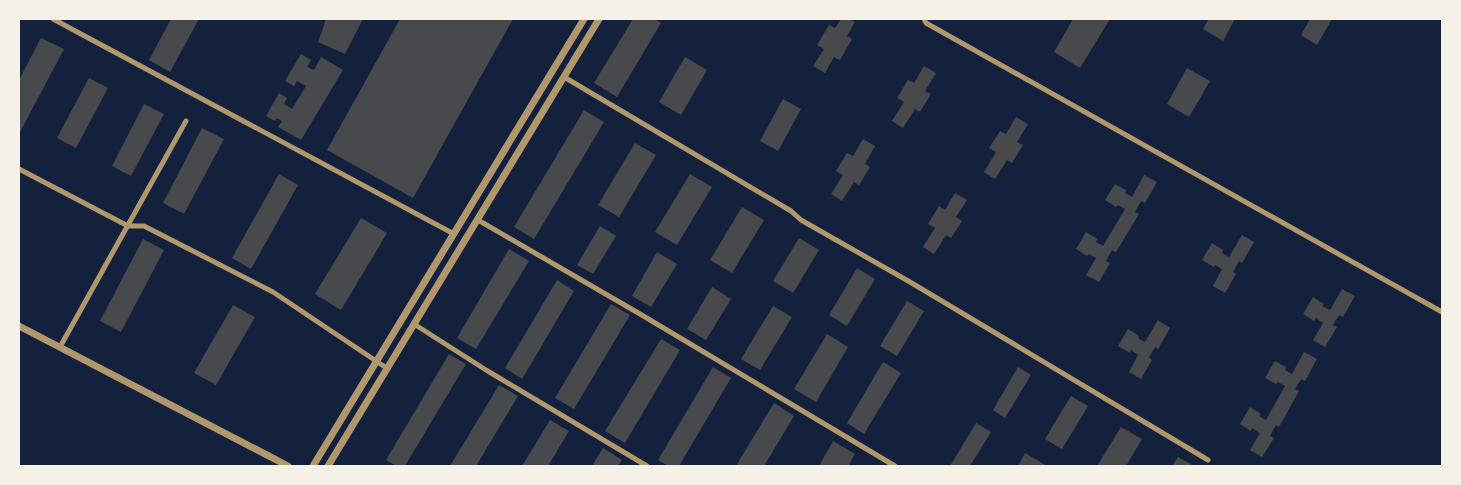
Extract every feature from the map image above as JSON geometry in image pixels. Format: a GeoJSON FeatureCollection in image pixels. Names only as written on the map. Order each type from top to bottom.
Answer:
{"type":"FeatureCollection","features":[{"type":"Feature","properties":{"kind":"street"},"geometry":{"type":"LineString","coordinates":[[53,19],[454,234]]}},
{"type":"Feature","properties":{"kind":"street"},"geometry":{"type":"LineString","coordinates":[[313,466],[584,19]]}},
{"type":"Feature","properties":{"kind":"street"},"geometry":{"type":"LineString","coordinates":[[328,466],[599,19]]}},
{"type":"Feature","properties":{"kind":"street"},"geometry":{"type":"LineString","coordinates":[[924,19],[926,23],[1442,312]]}},
{"type":"Feature","properties":{"kind":"street"},"geometry":{"type":"LineString","coordinates":[[564,77],[791,211],[801,220],[910,282],[1208,460]]}},
{"type":"Feature","properties":{"kind":"street"},"geometry":{"type":"LineString","coordinates":[[60,347],[186,121]]}},
{"type":"Feature","properties":{"kind":"street"},"geometry":{"type":"LineString","coordinates":[[19,169],[128,226],[144,226],[273,292],[376,362],[388,368]]}},
{"type":"Feature","properties":{"kind":"street"},"geometry":{"type":"LineString","coordinates":[[478,220],[895,466]]}},
{"type":"Feature","properties":{"kind":"street"},"geometry":{"type":"LineString","coordinates":[[414,324],[486,370],[647,466]]}},
{"type":"Feature","properties":{"kind":"street"},"geometry":{"type":"LineString","coordinates":[[19,326],[288,466]]}},
{"type":"Feature","properties":{"kind":"building"},"geometry":{"type":"Polygon","coordinates":[[[171,19],[199,19],[170,72],[149,60],[171,19]]]}},
{"type":"Feature","properties":{"kind":"building"},"geometry":{"type":"Polygon","coordinates":[[[326,19],[363,19],[345,54],[318,42],[326,19]]]}},
{"type":"Feature","properties":{"kind":"building"},"geometry":{"type":"Polygon","coordinates":[[[400,19],[513,19],[413,198],[327,150],[400,19]]]}},
{"type":"Feature","properties":{"kind":"building"},"geometry":{"type":"Polygon","coordinates":[[[633,19],[654,19],[661,23],[617,97],[594,83],[633,19]]]}},
{"type":"Feature","properties":{"kind":"building"},"geometry":{"type":"Polygon","coordinates":[[[841,19],[850,19],[855,22],[847,36],[852,39],[840,60],[834,57],[825,73],[813,66],[824,49],[817,45],[829,25],[835,28],[841,19]]]}},
{"type":"Feature","properties":{"kind":"building"},"geometry":{"type":"Polygon","coordinates":[[[1073,19],[1110,19],[1080,68],[1054,52],[1073,19]]]}},
{"type":"Feature","properties":{"kind":"building"},"geometry":{"type":"Polygon","coordinates":[[[1209,19],[1235,19],[1223,41],[1203,29],[1209,19]]]}},
{"type":"Feature","properties":{"kind":"building"},"geometry":{"type":"Polygon","coordinates":[[[1310,19],[1332,19],[1317,45],[1301,35],[1310,19]]]}},
{"type":"Feature","properties":{"kind":"building"},"geometry":{"type":"Polygon","coordinates":[[[41,38],[64,49],[19,134],[19,80],[41,38]]]}},
{"type":"Feature","properties":{"kind":"building"},"geometry":{"type":"Polygon","coordinates":[[[301,54],[311,60],[307,67],[314,70],[321,57],[343,70],[301,140],[278,127],[282,121],[277,118],[275,121],[266,116],[279,93],[287,98],[284,104],[292,109],[306,86],[297,81],[294,86],[285,81],[301,54]]]}},
{"type":"Feature","properties":{"kind":"building"},"geometry":{"type":"Polygon","coordinates":[[[685,57],[707,70],[681,115],[659,102],[685,57]]]}},
{"type":"Feature","properties":{"kind":"building"},"geometry":{"type":"Polygon","coordinates":[[[924,66],[936,73],[925,91],[931,94],[920,112],[915,109],[903,128],[892,121],[904,102],[897,98],[908,80],[914,83],[924,66]]]}},
{"type":"Feature","properties":{"kind":"building"},"geometry":{"type":"Polygon","coordinates":[[[1187,68],[1210,81],[1189,117],[1167,104],[1187,68]]]}},
{"type":"Feature","properties":{"kind":"building"},"geometry":{"type":"Polygon","coordinates":[[[89,78],[108,88],[76,148],[57,138],[89,78]]]}},
{"type":"Feature","properties":{"kind":"building"},"geometry":{"type":"Polygon","coordinates":[[[783,99],[801,109],[778,151],[760,141],[783,99]]]}},
{"type":"Feature","properties":{"kind":"building"},"geometry":{"type":"Polygon","coordinates":[[[144,104],[164,114],[131,176],[112,166],[144,104]]]}},
{"type":"Feature","properties":{"kind":"building"},"geometry":{"type":"Polygon","coordinates":[[[584,110],[604,122],[534,239],[514,227],[584,110]]]}},
{"type":"Feature","properties":{"kind":"building"},"geometry":{"type":"Polygon","coordinates":[[[1016,117],[1028,124],[1017,142],[1023,145],[1012,163],[1007,160],[995,179],[984,172],[996,152],[989,148],[1000,131],[1006,134],[1016,117]]]}},
{"type":"Feature","properties":{"kind":"building"},"geometry":{"type":"Polygon","coordinates":[[[202,128],[224,139],[184,214],[163,203],[202,128]]]}},
{"type":"Feature","properties":{"kind":"building"},"geometry":{"type":"Polygon","coordinates":[[[863,139],[875,146],[865,164],[870,167],[859,185],[854,182],[842,201],[831,194],[843,175],[836,171],[847,153],[853,156],[863,139]]]}},
{"type":"Feature","properties":{"kind":"building"},"geometry":{"type":"Polygon","coordinates":[[[635,143],[656,155],[619,217],[598,205],[635,143]]]}},
{"type":"Feature","properties":{"kind":"building"},"geometry":{"type":"Polygon","coordinates":[[[279,174],[298,185],[251,269],[232,258],[279,174]]]}},
{"type":"Feature","properties":{"kind":"building"},"geometry":{"type":"Polygon","coordinates":[[[690,174],[712,187],[677,245],[655,232],[690,174]]]}},
{"type":"Feature","properties":{"kind":"building"},"geometry":{"type":"Polygon","coordinates":[[[1144,175],[1157,182],[1145,203],[1141,201],[1135,212],[1139,214],[1116,252],[1112,250],[1106,261],[1110,263],[1099,282],[1086,275],[1096,258],[1089,254],[1087,256],[1076,249],[1086,232],[1097,239],[1096,242],[1103,246],[1125,209],[1118,205],[1116,207],[1105,200],[1115,184],[1126,190],[1125,193],[1132,197],[1144,175]]]}},
{"type":"Feature","properties":{"kind":"building"},"geometry":{"type":"Polygon","coordinates":[[[955,193],[967,200],[956,217],[962,221],[951,238],[946,235],[934,254],[923,247],[935,228],[928,224],[939,206],[945,210],[955,193]]]}},
{"type":"Feature","properties":{"kind":"building"},"geometry":{"type":"Polygon","coordinates":[[[742,207],[764,220],[732,273],[710,260],[742,207]]]}},
{"type":"Feature","properties":{"kind":"building"},"geometry":{"type":"Polygon","coordinates":[[[361,218],[387,233],[341,310],[315,294],[361,218]]]}},
{"type":"Feature","properties":{"kind":"building"},"geometry":{"type":"Polygon","coordinates":[[[600,226],[616,236],[593,274],[577,265],[600,226]]]}},
{"type":"Feature","properties":{"kind":"building"},"geometry":{"type":"Polygon","coordinates":[[[1242,235],[1254,242],[1242,263],[1239,261],[1233,272],[1236,274],[1225,293],[1213,286],[1222,269],[1202,260],[1212,243],[1223,250],[1222,253],[1229,257],[1242,235]]]}},
{"type":"Feature","properties":{"kind":"building"},"geometry":{"type":"Polygon","coordinates":[[[799,238],[819,250],[793,293],[773,281],[799,238]]]}},
{"type":"Feature","properties":{"kind":"building"},"geometry":{"type":"Polygon","coordinates":[[[143,239],[164,250],[121,332],[100,321],[143,239]]]}},
{"type":"Feature","properties":{"kind":"building"},"geometry":{"type":"Polygon","coordinates":[[[509,249],[529,261],[476,349],[457,338],[509,249]]]}},
{"type":"Feature","properties":{"kind":"building"},"geometry":{"type":"Polygon","coordinates":[[[657,252],[677,264],[651,307],[632,296],[657,252]]]}},
{"type":"Feature","properties":{"kind":"building"},"geometry":{"type":"Polygon","coordinates":[[[857,268],[875,279],[847,326],[829,315],[857,268]]]}},
{"type":"Feature","properties":{"kind":"building"},"geometry":{"type":"Polygon","coordinates":[[[557,280],[574,291],[522,379],[505,368],[557,280]]]}},
{"type":"Feature","properties":{"kind":"building"},"geometry":{"type":"Polygon","coordinates":[[[712,287],[731,299],[706,340],[687,329],[712,287]]]}},
{"type":"Feature","properties":{"kind":"building"},"geometry":{"type":"Polygon","coordinates":[[[1342,289],[1355,296],[1343,317],[1339,315],[1333,325],[1337,327],[1325,347],[1313,340],[1323,323],[1316,318],[1314,321],[1303,314],[1313,297],[1324,304],[1322,306],[1330,310],[1342,289]]]}},
{"type":"Feature","properties":{"kind":"building"},"geometry":{"type":"Polygon","coordinates":[[[907,301],[924,311],[897,356],[880,346],[907,301]]]}},
{"type":"Feature","properties":{"kind":"building"},"geometry":{"type":"Polygon","coordinates":[[[611,304],[630,315],[574,409],[555,398],[611,304]]]}},
{"type":"Feature","properties":{"kind":"building"},"geometry":{"type":"Polygon","coordinates":[[[233,305],[255,317],[216,385],[194,373],[233,305]]]}},
{"type":"Feature","properties":{"kind":"building"},"geometry":{"type":"Polygon","coordinates":[[[773,306],[792,317],[760,370],[741,359],[773,306]]]}},
{"type":"Feature","properties":{"kind":"building"},"geometry":{"type":"Polygon","coordinates":[[[1158,320],[1170,328],[1158,349],[1155,347],[1149,357],[1152,360],[1141,379],[1129,372],[1138,355],[1131,350],[1130,353],[1118,346],[1128,329],[1145,342],[1158,320]]]}},
{"type":"Feature","properties":{"kind":"building"},"geometry":{"type":"Polygon","coordinates":[[[827,334],[848,347],[816,402],[794,389],[827,334]]]}},
{"type":"Feature","properties":{"kind":"building"},"geometry":{"type":"Polygon","coordinates":[[[661,339],[680,350],[625,443],[605,431],[661,339]]]}},
{"type":"Feature","properties":{"kind":"building"},"geometry":{"type":"Polygon","coordinates":[[[1304,352],[1317,359],[1305,381],[1301,379],[1295,389],[1299,391],[1279,427],[1276,425],[1270,436],[1274,438],[1262,457],[1250,450],[1260,433],[1252,428],[1251,431],[1240,424],[1250,407],[1261,414],[1259,416],[1266,420],[1285,386],[1265,378],[1275,361],[1286,367],[1285,370],[1292,374],[1304,352]]]}},
{"type":"Feature","properties":{"kind":"building"},"geometry":{"type":"Polygon","coordinates":[[[449,354],[466,364],[405,466],[396,466],[386,460],[449,354]]]}},
{"type":"Feature","properties":{"kind":"building"},"geometry":{"type":"Polygon","coordinates":[[[883,362],[901,373],[864,434],[847,423],[883,362]]]}},
{"type":"Feature","properties":{"kind":"building"},"geometry":{"type":"Polygon","coordinates":[[[713,367],[731,378],[679,466],[668,466],[658,460],[713,367]]]}},
{"type":"Feature","properties":{"kind":"building"},"geometry":{"type":"Polygon","coordinates":[[[1018,367],[1031,375],[1005,418],[993,410],[1018,367]]]}},
{"type":"Feature","properties":{"kind":"building"},"geometry":{"type":"Polygon","coordinates":[[[499,385],[518,396],[476,466],[450,466],[499,385]]]}},
{"type":"Feature","properties":{"kind":"building"},"geometry":{"type":"Polygon","coordinates":[[[1071,396],[1088,406],[1062,449],[1045,439],[1071,396]]]}},
{"type":"Feature","properties":{"kind":"building"},"geometry":{"type":"Polygon","coordinates":[[[774,403],[794,416],[764,466],[736,466],[774,403]]]}},
{"type":"Feature","properties":{"kind":"building"},"geometry":{"type":"Polygon","coordinates":[[[550,420],[569,431],[548,466],[522,466],[550,420]]]}},
{"type":"Feature","properties":{"kind":"building"},"geometry":{"type":"Polygon","coordinates":[[[976,423],[991,432],[970,466],[950,466],[976,423]]]}},
{"type":"Feature","properties":{"kind":"building"},"geometry":{"type":"Polygon","coordinates":[[[1121,427],[1142,439],[1126,466],[1097,466],[1121,427]]]}},
{"type":"Feature","properties":{"kind":"building"},"geometry":{"type":"Polygon","coordinates":[[[833,441],[855,454],[848,466],[819,466],[833,441]]]}},
{"type":"Feature","properties":{"kind":"building"},"geometry":{"type":"Polygon","coordinates":[[[603,448],[622,460],[618,466],[592,466],[603,448]]]}},
{"type":"Feature","properties":{"kind":"building"},"geometry":{"type":"Polygon","coordinates":[[[1025,453],[1047,466],[1018,466],[1025,453]]]}},
{"type":"Feature","properties":{"kind":"building"},"geometry":{"type":"Polygon","coordinates":[[[1178,457],[1194,466],[1172,466],[1178,457]]]}}]}
